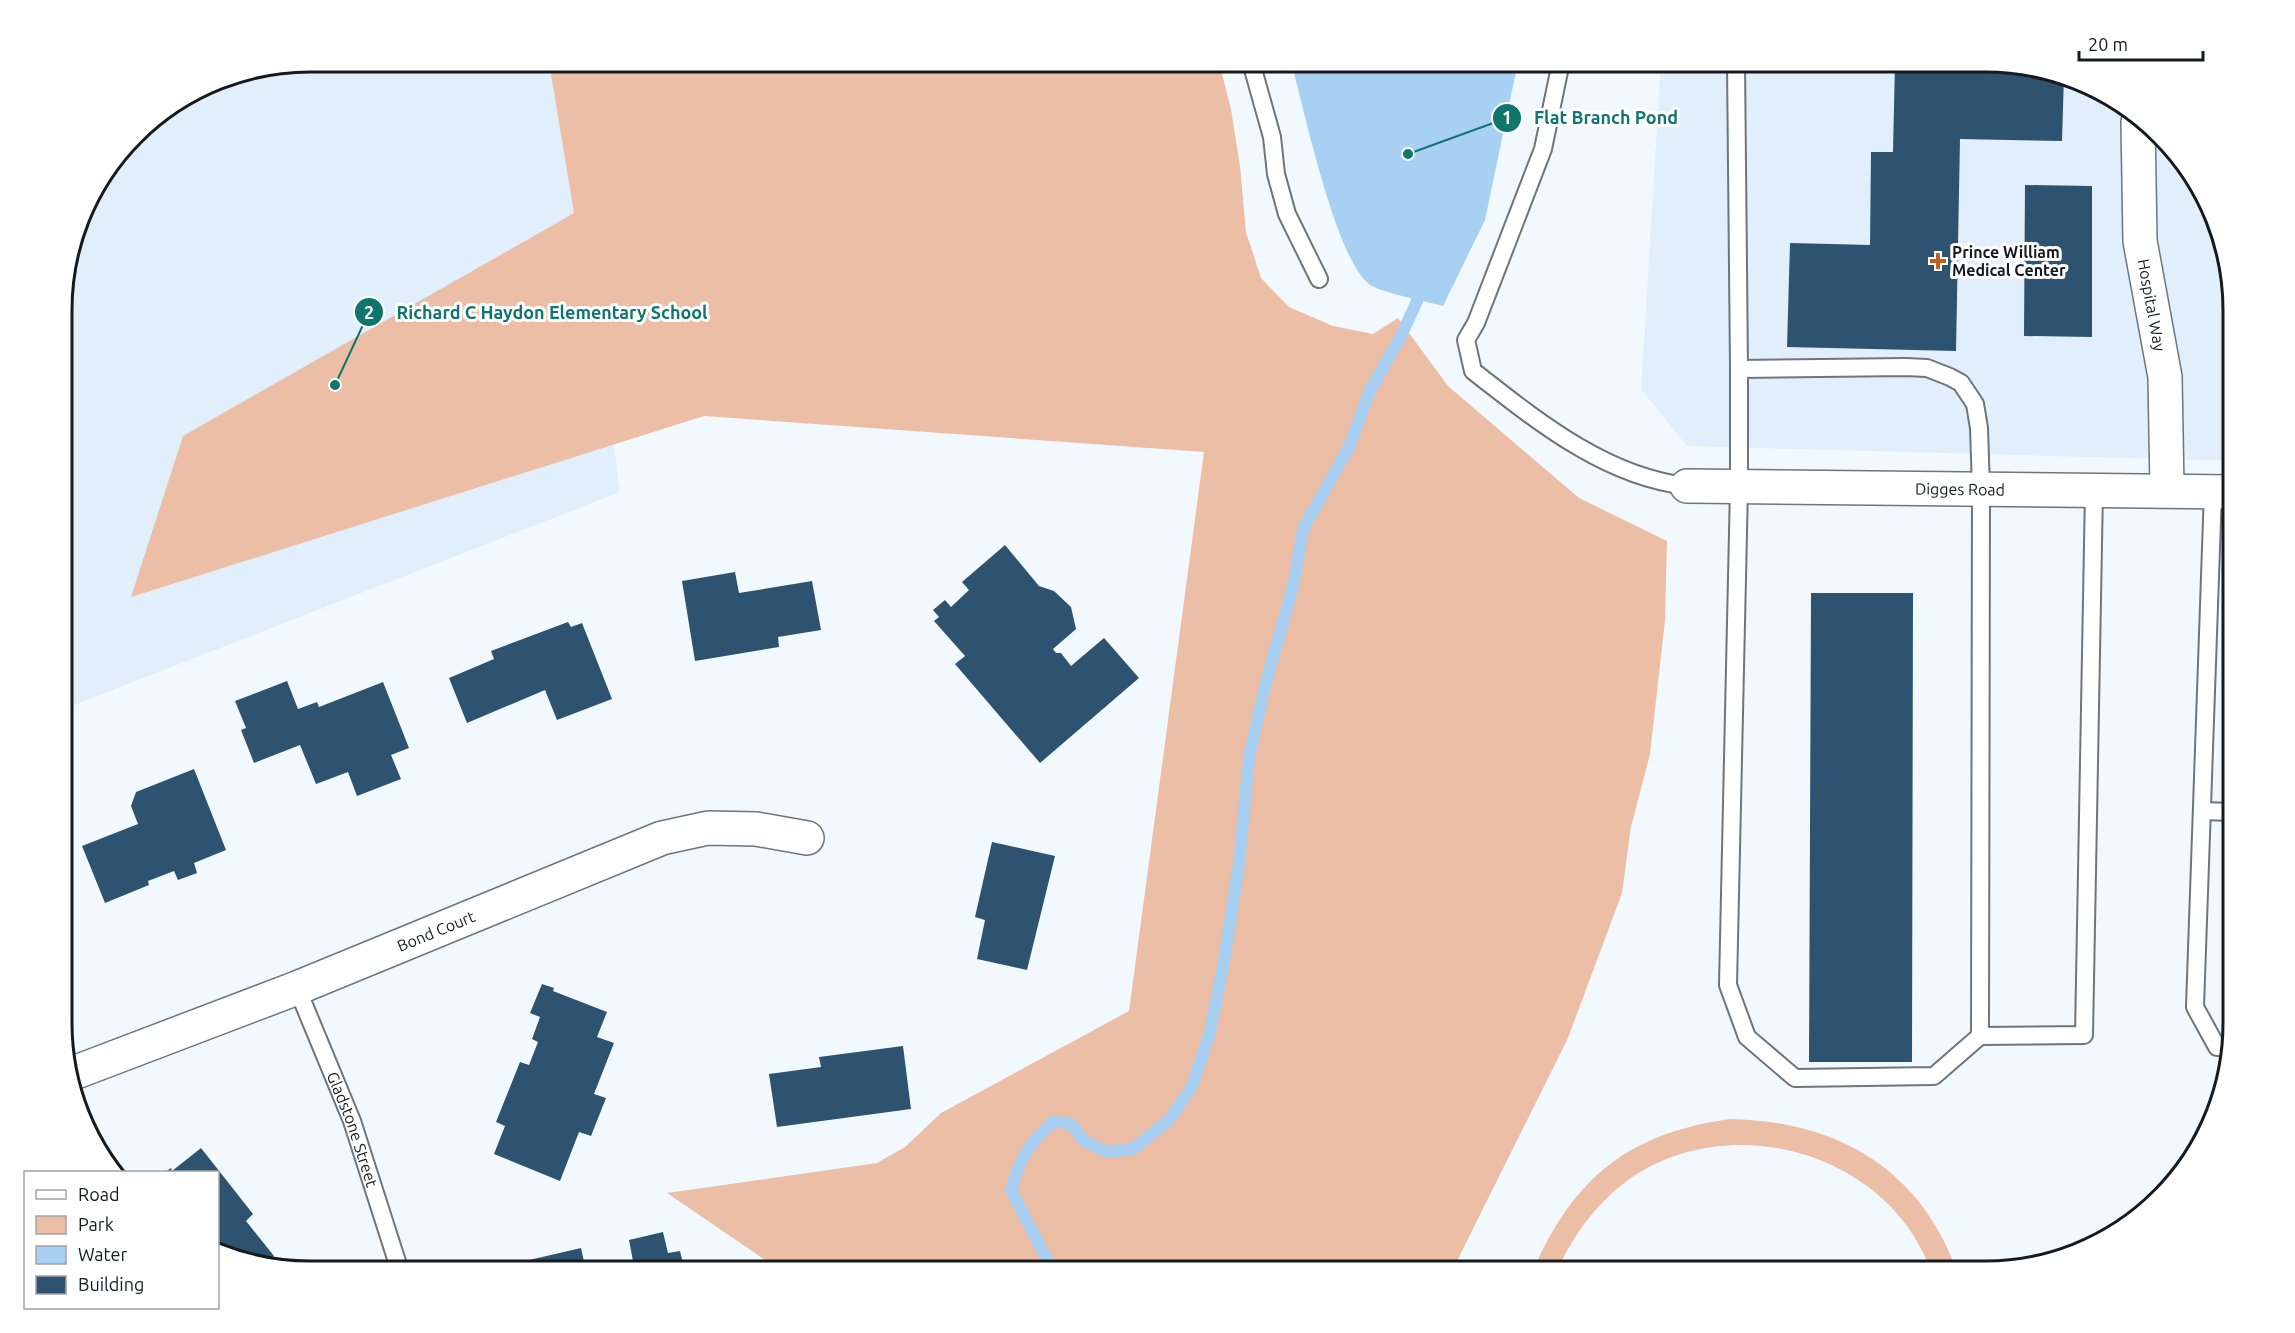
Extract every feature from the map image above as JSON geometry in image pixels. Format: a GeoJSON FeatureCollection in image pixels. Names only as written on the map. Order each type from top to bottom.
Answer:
{"type":"FeatureCollection","features":[{"type":"Feature","properties":{"kind":"street","name":"Hospital Way"},"geometry":{"type":"LineString","coordinates":[[2138,128],[2140,241],[2165,377],[2167,489]]}},
{"type":"Feature","properties":{"kind":"street","name":"Digges Road"},"geometry":{"type":"LineString","coordinates":[[1687,486],[2167,489],[2223,492]]}},
{"type":"Feature","properties":{"kind":"street","name":"Bond Court"},"geometry":{"type":"LineString","coordinates":[[77,1072],[297,988],[662,838],[708,828],[756,829],[807,838]]}},
{"type":"Feature","properties":{"kind":"lane"},"geometry":{"type":"LineString","coordinates":[[1254,72],[1272,137],[1276,174],[1287,214],[1319,279]]}},
{"type":"Feature","properties":{"kind":"lane"},"geometry":{"type":"LineString","coordinates":[[1559,72],[1543,149],[1476,323],[1466,340],[1473,371],[1561,435],[1604,461],[1664,484],[1687,486]]}},
{"type":"Feature","properties":{"kind":"lane"},"geometry":{"type":"LineString","coordinates":[[1736,72],[1739,487],[1728,985],[1748,1037],[1795,1078],[1934,1076],[1980,1036],[2084,1035],[2094,490]]}},
{"type":"Feature","properties":{"kind":"lane"},"geometry":{"type":"LineString","coordinates":[[1738,369],[1927,368],[1961,383],[1975,404],[1979,428],[1981,489],[1980,1036]]}},
{"type":"Feature","properties":{"kind":"lane"},"geometry":{"type":"LineString","coordinates":[[2221,1047],[2217,1047],[2195,1008],[2202,811],[2223,492]]}},
{"type":"Feature","properties":{"kind":"lane"},"geometry":{"type":"LineString","coordinates":[[2202,811],[2223,812]]}},
{"type":"Feature","properties":{"kind":"lane","name":"Gladstone Street"},"geometry":{"type":"LineString","coordinates":[[297,988],[352,1121],[397,1261]]}},
{"type":"Feature","properties":{"kind":"shaded area"},"geometry":{"type":"Polygon","coordinates":[[[310,72],[564,72],[620,492],[72,706],[72,310],[74,279],[80,248],[90,219],[104,191],[131,153],[165,121],[219,90],[248,80],[279,74],[310,72]]]}},
{"type":"Feature","properties":{"kind":"shaded area","name":"Prince William Medical Center"},"geometry":{"type":"Polygon","coordinates":[[[1660,72],[1985,72],[2016,74],[2047,80],[2076,90],[2117,112],[2142,131],[2164,153],[2191,191],[2205,219],[2215,248],[2221,279],[2223,310],[2223,461],[1687,446],[1641,389],[1660,72]]]}},
{"type":"Feature","properties":{"kind":"green space"},"geometry":{"type":"Polygon","coordinates":[[[551,72],[1222,72],[1231,109],[1240,166],[1246,232],[1261,278],[1289,307],[1333,326],[1373,334],[1398,318],[1448,386],[1579,498],[1667,541],[1665,620],[1650,754],[1631,827],[1622,893],[1568,1038],[1457,1261],[766,1261],[667,1193],[877,1163],[905,1147],[941,1113],[1129,1011],[1204,452],[704,416],[131,597],[183,436],[574,213],[551,72]]]}},
{"type":"Feature","properties":{"kind":"green space"},"geometry":{"type":"Polygon","coordinates":[[[1730,1119],[1769,1122],[1805,1129],[1838,1141],[1869,1157],[1896,1178],[1920,1204],[1941,1235],[1953,1261],[1926,1261],[1911,1231],[1882,1198],[1847,1173],[1807,1155],[1764,1146],[1720,1146],[1677,1155],[1637,1174],[1600,1205],[1580,1229],[1562,1261],[1538,1261],[1566,1210],[1586,1186],[1609,1165],[1634,1149],[1662,1136],[1694,1126],[1730,1119]]]}},
{"type":"Feature","properties":{"kind":"water"},"geometry":{"type":"Polygon","coordinates":[[[1294,72],[1516,72],[1485,220],[1443,306],[1374,287],[1356,269],[1333,214],[1294,72]]]}},
{"type":"Feature","properties":{"kind":"building"},"geometry":{"type":"Polygon","coordinates":[[[1895,72],[2016,74],[2064,86],[2062,141],[1960,139],[1956,351],[1787,347],[1790,243],[1870,245],[1871,152],[1893,152],[1895,72]]]}},
{"type":"Feature","properties":{"kind":"building"},"geometry":{"type":"Polygon","coordinates":[[[2025,185],[2092,186],[2092,337],[2024,336],[2025,185]]]}},
{"type":"Feature","properties":{"kind":"building"},"geometry":{"type":"Polygon","coordinates":[[[1005,545],[1039,586],[1054,591],[1071,607],[1076,629],[1053,649],[1056,653],[1061,653],[1071,666],[1104,638],[1139,678],[1040,763],[955,664],[965,656],[934,621],[939,617],[933,610],[945,600],[951,607],[969,590],[962,582],[1005,545]]]}},
{"type":"Feature","properties":{"kind":"building"},"geometry":{"type":"Polygon","coordinates":[[[735,572],[739,593],[812,581],[821,630],[778,637],[779,647],[695,661],[682,581],[735,572]]]}},
{"type":"Feature","properties":{"kind":"building"},"geometry":{"type":"Polygon","coordinates":[[[1811,593],[1913,593],[1912,1062],[1809,1062],[1811,593]]]}},
{"type":"Feature","properties":{"kind":"building"},"geometry":{"type":"Polygon","coordinates":[[[568,622],[571,627],[582,623],[612,699],[557,720],[545,690],[467,723],[449,678],[494,659],[491,651],[568,622]]]}},
{"type":"Feature","properties":{"kind":"building"},"geometry":{"type":"Polygon","coordinates":[[[287,681],[298,709],[317,702],[319,707],[383,682],[409,748],[391,755],[401,779],[357,796],[348,772],[316,784],[300,745],[254,763],[241,730],[246,728],[235,701],[287,681]]]}},
{"type":"Feature","properties":{"kind":"building"},"geometry":{"type":"Polygon","coordinates":[[[194,769],[226,850],[194,863],[197,873],[178,880],[174,871],[148,881],[149,885],[105,903],[82,846],[138,824],[131,806],[136,792],[194,769]]]}},
{"type":"Feature","properties":{"kind":"building"},"geometry":{"type":"Polygon","coordinates":[[[992,842],[1055,856],[1027,970],[977,959],[985,920],[975,917],[992,842]]]}},
{"type":"Feature","properties":{"kind":"building"},"geometry":{"type":"Polygon","coordinates":[[[542,984],[554,988],[553,991],[607,1012],[597,1037],[614,1043],[594,1094],[606,1098],[591,1136],[579,1132],[560,1181],[494,1154],[505,1126],[496,1122],[520,1062],[529,1065],[538,1042],[532,1039],[540,1017],[530,1013],[542,984]]]}},
{"type":"Feature","properties":{"kind":"building"},"geometry":{"type":"Polygon","coordinates":[[[903,1046],[911,1109],[777,1127],[769,1074],[821,1067],[819,1057],[903,1046]]]}},
{"type":"Feature","properties":{"kind":"building"},"geometry":{"type":"Polygon","coordinates":[[[201,1148],[253,1214],[246,1221],[274,1256],[272,1258],[248,1253],[219,1243],[219,1171],[172,1171],[201,1148]]]}},
{"type":"Feature","properties":{"kind":"building"},"geometry":{"type":"Polygon","coordinates":[[[663,1232],[668,1253],[680,1251],[682,1261],[633,1261],[629,1240],[663,1232]]]}},
{"type":"Feature","properties":{"kind":"building"},"geometry":{"type":"Polygon","coordinates":[[[581,1248],[584,1261],[525,1261],[581,1248]]]}},
{"type":"Feature","properties":{"kind":"waterway"},"geometry":{"type":"LineString","coordinates":[[1048,1261],[1011,1190],[1026,1152],[1037,1137],[1053,1122],[1070,1123],[1084,1141],[1107,1152],[1133,1149],[1169,1120],[1192,1086],[1210,1032],[1224,960],[1239,864],[1249,757],[1265,686],[1293,586],[1303,529],[1350,445],[1369,392],[1400,338],[1418,299],[1421,284]]}},
{"type":"Feature","properties":{"kind":"place","name":"Flat Branch Pond"},"geometry":{"type":"Point","coordinates":[1408,154]}},
{"type":"Feature","properties":{"kind":"place","name":"Prince William Medical Center"},"geometry":{"type":"Point","coordinates":[1938,261]}},
{"type":"Feature","properties":{"kind":"place","name":"Richard C Haydon Elementary School"},"geometry":{"type":"Point","coordinates":[335,385]}}]}
